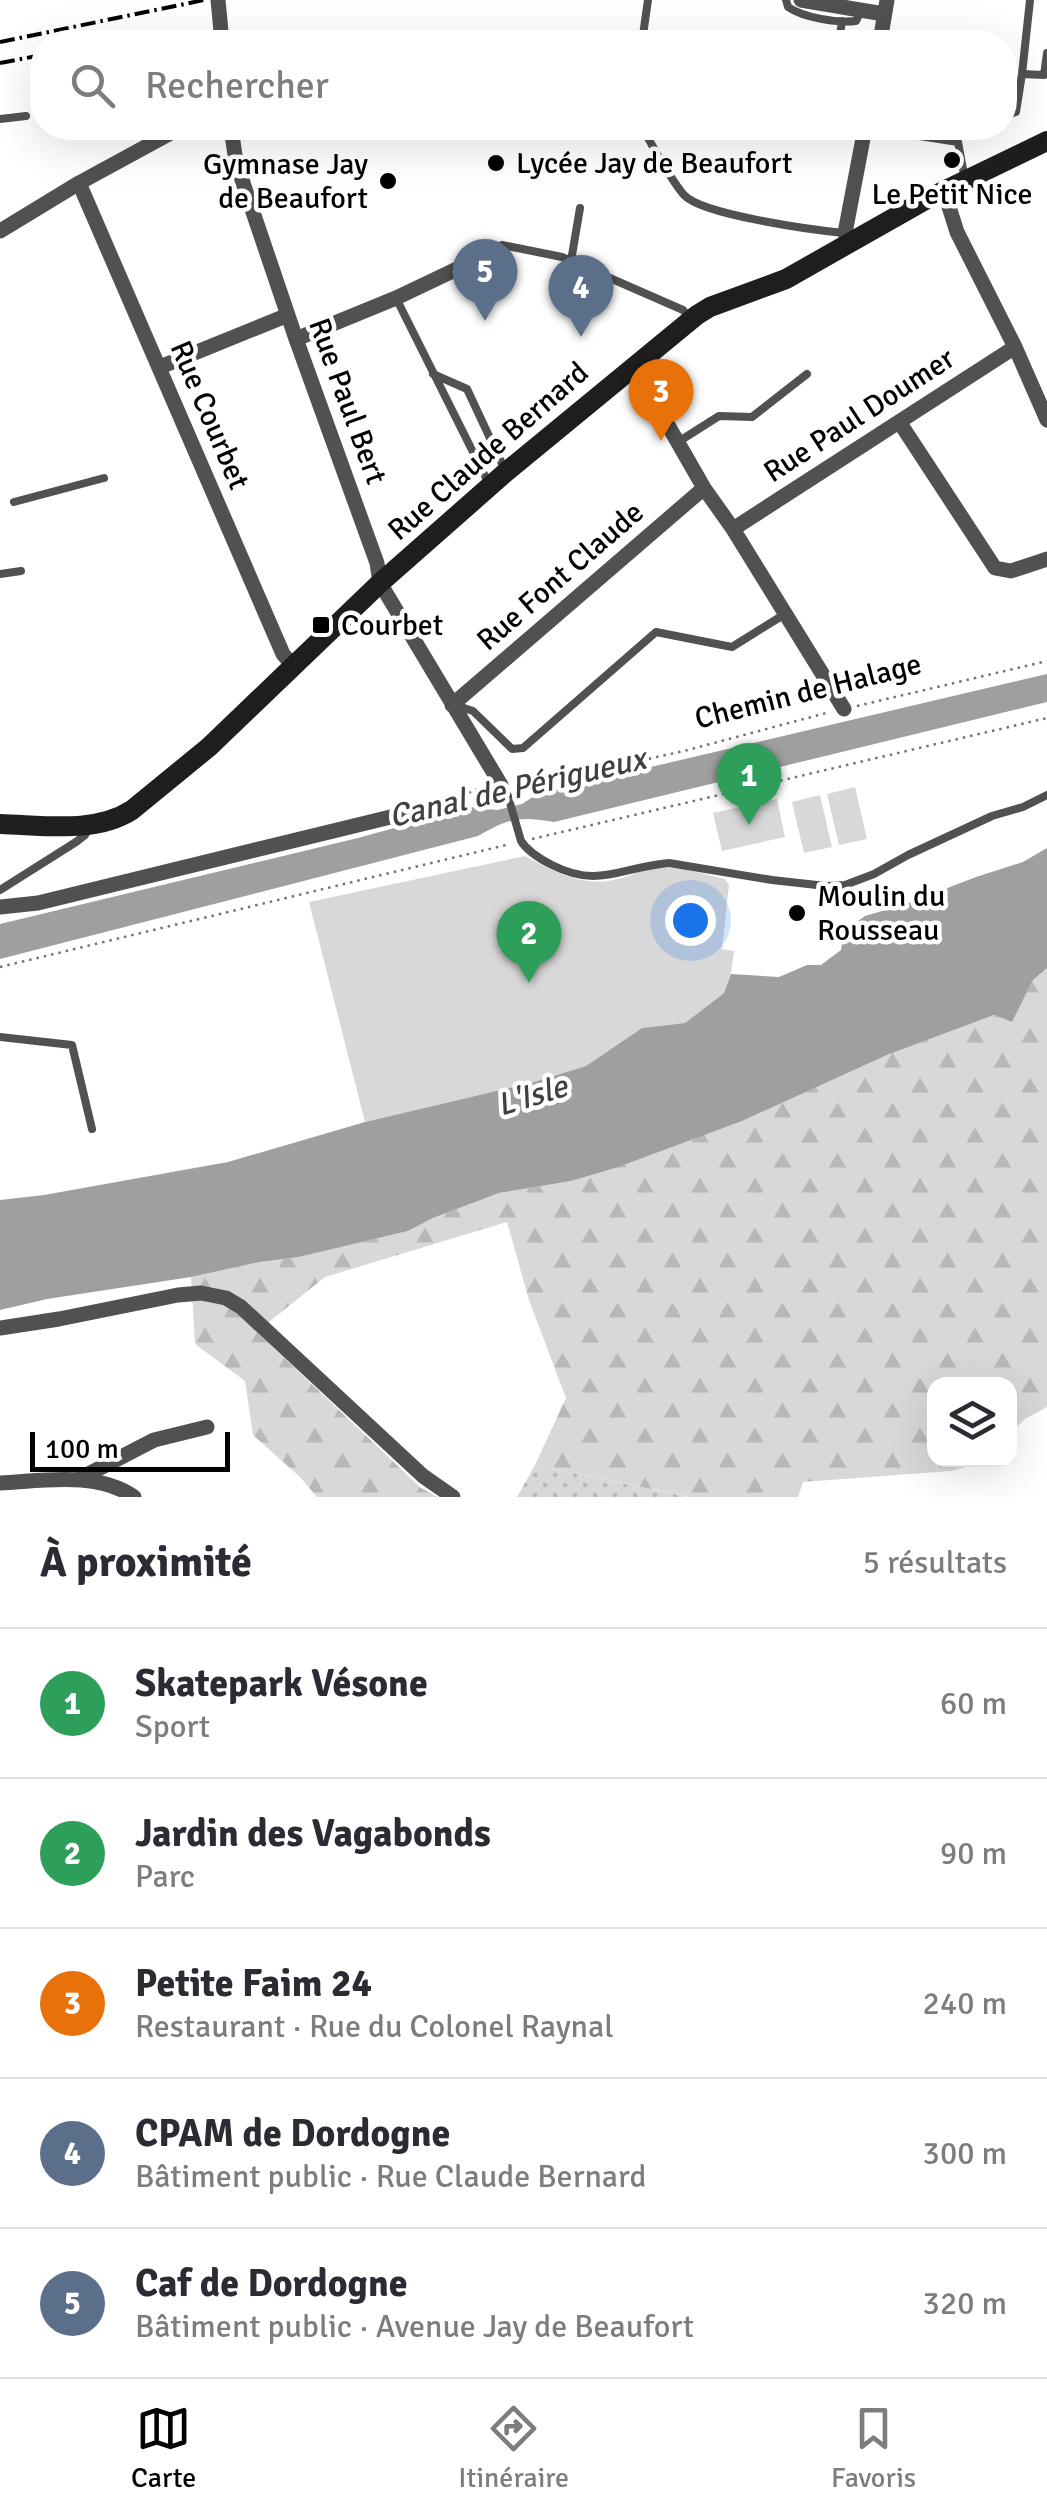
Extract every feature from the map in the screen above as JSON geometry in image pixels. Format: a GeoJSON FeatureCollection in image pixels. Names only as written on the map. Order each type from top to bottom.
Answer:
{"type":"FeatureCollection","features":[{"type":"Feature","properties":{"kind":"main road","name":"Rue Claude Bernard"},"geometry":{"type":"LineString","coordinates":[[0,824],[89,825],[113,820],[132,810],[218,739],[380,583],[498,479],[691,320],[710,307],[786,279],[847,238],[964,180],[1046,145]]}},
{"type":"Feature","properties":{"kind":"street"},"geometry":{"type":"LineString","coordinates":[[802,0],[861,10],[886,7]]}},
{"type":"Feature","properties":{"kind":"street"},"geometry":{"type":"LineString","coordinates":[[0,231],[158,140]]}},
{"type":"Feature","properties":{"kind":"street","name":"Rue Paul Bert"},"geometry":{"type":"LineString","coordinates":[[233,140],[236,162],[377,563],[380,583],[505,791]]}},
{"type":"Feature","properties":{"kind":"street"},"geometry":{"type":"LineString","coordinates":[[847,238],[864,140]]}},
{"type":"Feature","properties":{"kind":"street","name":"Rue Courbet"},"geometry":{"type":"LineString","coordinates":[[79,183],[283,654],[292,666]]}},
{"type":"Feature","properties":{"kind":"street"},"geometry":{"type":"LineString","coordinates":[[944,191],[958,232],[1047,420]]}},
{"type":"Feature","properties":{"kind":"street"},"geometry":{"type":"LineString","coordinates":[[296,339],[458,268]]}},
{"type":"Feature","properties":{"kind":"street"},"geometry":{"type":"LineString","coordinates":[[160,368],[288,315]]}},
{"type":"Feature","properties":{"kind":"street","name":"Rue Paul Doumer"},"geometry":{"type":"LineString","coordinates":[[733,529],[1015,347]]}},
{"type":"Feature","properties":{"kind":"street"},"geometry":{"type":"LineString","coordinates":[[634,366],[704,488],[844,709]]}},
{"type":"Feature","properties":{"kind":"street"},"geometry":{"type":"LineString","coordinates":[[900,423],[995,568],[1010,571],[1047,559]]}},
{"type":"Feature","properties":{"kind":"street","name":"Rue Font Claude"},"geometry":{"type":"LineString","coordinates":[[452,704],[704,488]]}},
{"type":"Feature","properties":{"kind":"street"},"geometry":{"type":"LineString","coordinates":[[0,907],[38,904],[444,804]]}},
{"type":"Feature","properties":{"kind":"street"},"geometry":{"type":"LineString","coordinates":[[0,1328],[178,1295],[201,1293],[226,1298],[423,1476],[453,1497]]}},
{"type":"Feature","properties":{"kind":"street"},"geometry":{"type":"LineString","coordinates":[[77,1480],[154,1440],[208,1427]]}},
{"type":"Feature","properties":{"kind":"street"},"geometry":{"type":"LineString","coordinates":[[0,1482],[107,1483],[134,1497]]}},
{"type":"Feature","properties":{"kind":"lane"},"geometry":{"type":"LineString","coordinates":[[644,30],[648,0]]}},
{"type":"Feature","properties":{"kind":"lane"},"geometry":{"type":"LineString","coordinates":[[786,0],[797,13],[842,22],[856,21],[861,10]]}},
{"type":"Feature","properties":{"kind":"lane"},"geometry":{"type":"LineString","coordinates":[[1017,106],[1030,0]]}},
{"type":"Feature","properties":{"kind":"lane"},"geometry":{"type":"LineString","coordinates":[[840,30],[842,22]]}},
{"type":"Feature","properties":{"kind":"lane"},"geometry":{"type":"LineString","coordinates":[[1022,74],[1044,75],[1047,52]]}},
{"type":"Feature","properties":{"kind":"lane"},"geometry":{"type":"LineString","coordinates":[[0,119],[26,116]]}},
{"type":"Feature","properties":{"kind":"lane"},"geometry":{"type":"LineString","coordinates":[[650,140],[684,194],[695,203],[712,210],[847,238]]}},
{"type":"Feature","properties":{"kind":"lane"},"geometry":{"type":"LineString","coordinates":[[945,140],[958,142],[964,180]]}},
{"type":"Feature","properties":{"kind":"lane"},"geometry":{"type":"LineString","coordinates":[[571,261],[580,208]]}},
{"type":"Feature","properties":{"kind":"lane"},"geometry":{"type":"LineString","coordinates":[[458,268],[502,245],[562,257],[683,310],[691,320]]}},
{"type":"Feature","properties":{"kind":"lane"},"geometry":{"type":"LineString","coordinates":[[396,298],[433,374],[498,479]]}},
{"type":"Feature","properties":{"kind":"lane"},"geometry":{"type":"LineString","coordinates":[[433,374],[467,389],[498,479]]}},
{"type":"Feature","properties":{"kind":"lane"},"geometry":{"type":"LineString","coordinates":[[677,443],[719,416],[752,417],[806,374]]}},
{"type":"Feature","properties":{"kind":"lane"},"geometry":{"type":"LineString","coordinates":[[14,502],[104,478]]}},
{"type":"Feature","properties":{"kind":"lane"},"geometry":{"type":"LineString","coordinates":[[0,574],[22,571]]}},
{"type":"Feature","properties":{"kind":"lane"},"geometry":{"type":"LineString","coordinates":[[452,704],[473,711],[512,749],[518,750],[656,632],[732,647],[785,614]]}},
{"type":"Feature","properties":{"kind":"lane"},"geometry":{"type":"LineString","coordinates":[[505,791],[521,841],[532,854],[572,875],[602,877],[668,863],[826,886],[845,885],[874,874],[908,854],[1047,795]]}},
{"type":"Feature","properties":{"kind":"lane"},"geometry":{"type":"LineString","coordinates":[[0,890],[85,836],[89,825]]}},
{"type":"Feature","properties":{"kind":"lane"},"geometry":{"type":"LineString","coordinates":[[0,1037],[72,1046],[92,1130]]}},
{"type":"Feature","properties":{"kind":"path","name":"Chemin de Halage"},"geometry":{"type":"LineString","coordinates":[[444,804],[488,784],[505,791],[1047,661]]}},
{"type":"Feature","properties":{"kind":"green space"},"geometry":{"type":"Polygon","coordinates":[[[855,787],[867,839],[839,845],[827,794],[855,787]]]}},
{"type":"Feature","properties":{"kind":"green space"},"geometry":{"type":"Polygon","coordinates":[[[820,795],[832,847],[804,853],[792,802],[820,795]]]}},
{"type":"Feature","properties":{"kind":"green space"},"geometry":{"type":"Polygon","coordinates":[[[777,799],[785,837],[722,851],[713,813],[777,799]]]}},
{"type":"Feature","properties":{"kind":"green space"},"geometry":{"type":"Polygon","coordinates":[[[525,856],[586,881],[608,881],[662,868],[725,879],[729,885],[722,949],[734,951],[724,993],[685,1023],[642,1028],[586,1066],[365,1122],[309,902],[525,856]]]}},
{"type":"Feature","properties":{"kind":"green space"},"geometry":{"type":"Polygon","coordinates":[[[1047,968],[1047,1407],[1017,1426],[1017,1377],[927,1377],[927,1467],[966,1467],[803,1482],[798,1497],[690,1497],[535,1465],[566,1398],[529,1300],[507,1222],[325,1277],[269,1322],[260,1335],[421,1488],[438,1497],[317,1497],[253,1435],[245,1381],[195,1344],[191,1277],[408,1231],[499,1193],[571,1181],[742,1121],[887,1055],[994,1015],[1012,1022],[1033,980],[1047,968]]]}},
{"type":"Feature","properties":{"kind":"green space"},"geometry":{"type":"Polygon","coordinates":[[[535,1465],[689,1497],[517,1497],[535,1465]]]}},
{"type":"Feature","properties":{"kind":"water"},"geometry":{"type":"Polygon","coordinates":[[[1047,674],[1047,702],[554,822],[514,820],[478,836],[0,959],[0,924],[358,838],[470,807],[497,810],[522,804],[545,789],[1047,674]]]}},
{"type":"Feature","properties":{"kind":"water","name":"L'Isle"},"geometry":{"type":"Polygon","coordinates":[[[1047,848],[1047,968],[1033,980],[1012,1022],[994,1015],[887,1055],[742,1121],[618,1167],[571,1181],[499,1193],[408,1231],[299,1257],[0,1310],[0,1200],[228,1162],[365,1122],[586,1066],[642,1028],[685,1023],[724,993],[731,974],[779,977],[807,965],[821,965],[841,950],[844,931],[865,916],[1023,862],[1047,848]]]}},
{"type":"Feature","properties":{"kind":"railway"},"geometry":{"type":"LineString","coordinates":[[58,30],[204,0]]}},
{"type":"Feature","properties":{"kind":"railway"},"geometry":{"type":"LineString","coordinates":[[0,42],[30,36]]}},
{"type":"Feature","properties":{"kind":"railway"},"geometry":{"type":"LineString","coordinates":[[0,63],[30,57]]}},
{"type":"Feature","properties":{"kind":"place","name":"Le Petit Nice"},"geometry":{"type":"Point","coordinates":[952,160]}},
{"type":"Feature","properties":{"kind":"place","name":"Lycée Jay de Beaufort"},"geometry":{"type":"Point","coordinates":[496,163]}},
{"type":"Feature","properties":{"kind":"place","name":"Gymnase Jay de Beaufort"},"geometry":{"type":"Point","coordinates":[388,181]}},
{"type":"Feature","properties":{"kind":"place","name":"Caf de Dordogne"},"geometry":{"type":"Point","coordinates":[485,321]}},
{"type":"Feature","properties":{"kind":"place","name":"CPAM de Dordogne"},"geometry":{"type":"Point","coordinates":[581,337]}},
{"type":"Feature","properties":{"kind":"place","name":"Petite Faim 24"},"geometry":{"type":"Point","coordinates":[661,441]}},
{"type":"Feature","properties":{"kind":"place","name":"Courbet"},"geometry":{"type":"Point","coordinates":[321,625]}},
{"type":"Feature","properties":{"kind":"place","name":"Skatepark Vésone"},"geometry":{"type":"Point","coordinates":[749,825]}},
{"type":"Feature","properties":{"kind":"place","name":"Moulin du Rousseau"},"geometry":{"type":"Point","coordinates":[797,913]}},
{"type":"Feature","properties":{"kind":"place","name":"Jardin des Vagabonds"},"geometry":{"type":"Point","coordinates":[529,983]}},
{"type":"Feature","properties":{"kind":"water label","name":"Canal de Périgueux"},"geometry":{"type":"Point","coordinates":[517,787]}}]}
